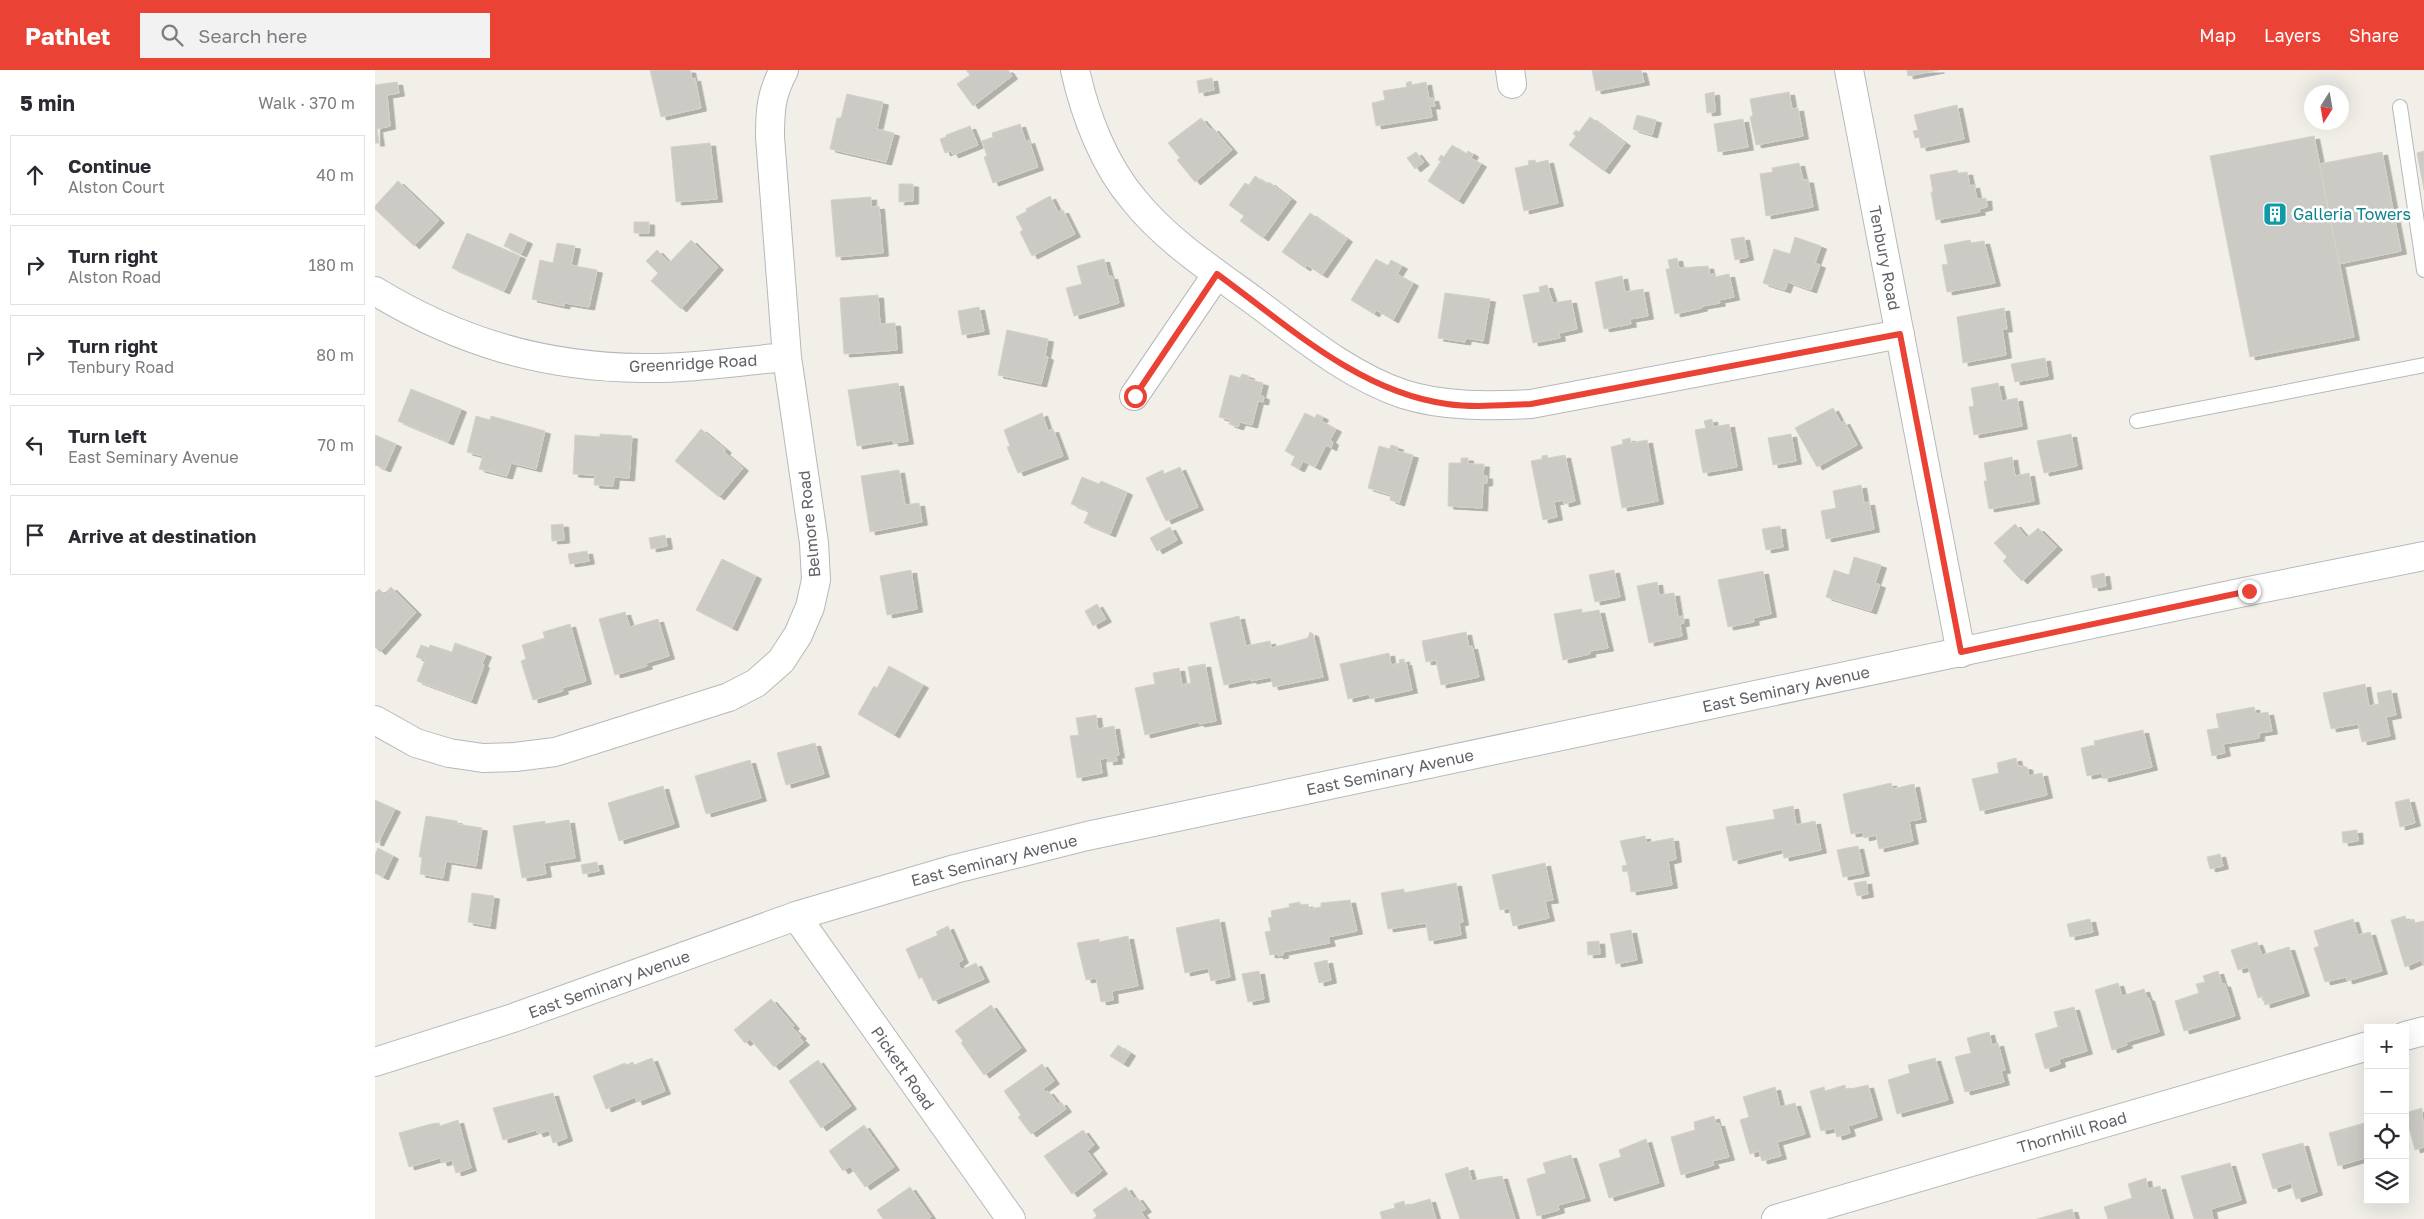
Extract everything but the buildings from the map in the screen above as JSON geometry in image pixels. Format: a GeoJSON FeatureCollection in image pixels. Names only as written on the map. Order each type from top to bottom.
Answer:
{"type":"FeatureCollection","features":[{"type":"Feature","properties":{"kind":"street","name":"Belmore Road"},"geometry":{"type":"LineString","coordinates":[[375,720],[415,743],[449,753],[483,758],[515,757],[555,752],[729,697],[756,683],[781,661],[798,635],[810,607],[816,580],[814,544],[787,357],[770,137],[770,105],[775,86],[784,70]]}},
{"type":"Feature","properties":{"kind":"street"},"geometry":{"type":"LineString","coordinates":[[1075,70],[1079,90],[1112,168],[1133,200],[1161,228],[1217,274],[1313,344],[1355,371],[1403,394],[1447,404],[1490,406],[1531,404],[1900,334]]}},
{"type":"Feature","properties":{"kind":"street","name":"Tenbury Road"},"geometry":{"type":"LineString","coordinates":[[1849,70],[1961,652]]}},
{"type":"Feature","properties":{"kind":"street"},"geometry":{"type":"LineString","coordinates":[[1135,396],[1217,274]]}},
{"type":"Feature","properties":{"kind":"street","name":"Greenridge Road"},"geometry":{"type":"LineString","coordinates":[[375,290],[428,320],[476,342],[536,358],[591,366],[644,368],[787,357]]}},
{"type":"Feature","properties":{"kind":"street","name":"East Seminary Avenue"},"geometry":{"type":"LineString","coordinates":[[375,1062],[513,1018],[796,916],[937,874],[1087,836],[2424,556]]}},
{"type":"Feature","properties":{"kind":"street","name":"Pickett Road"},"geometry":{"type":"LineString","coordinates":[[796,916],[1011,1219]]}},
{"type":"Feature","properties":{"kind":"street"},"geometry":{"type":"LineString","coordinates":[[2409,1035],[2424,1030]]}},
{"type":"Feature","properties":{"kind":"street","name":"Thornhill Road"},"geometry":{"type":"LineString","coordinates":[[1776,1219],[2364,1047]]}},
{"type":"Feature","properties":{"kind":"lane"},"geometry":{"type":"LineString","coordinates":[[2400,107],[2424,270]]}},
{"type":"Feature","properties":{"kind":"lane"},"geometry":{"type":"LineString","coordinates":[[2137,421],[2424,365]]}},
{"type":"Feature","properties":{"kind":"place","name":"Galleria Towers"},"geometry":{"type":"Point","coordinates":[2275,214]}},
{"type":"Feature","properties":{"kind":"route"},"geometry":{"type":"LineString","coordinates":[[1135,396],[1217,274],[1313,344],[1355,371],[1403,394],[1447,404],[1490,406],[1531,404],[1900,334],[1961,652],[2249,591]]}}]}
